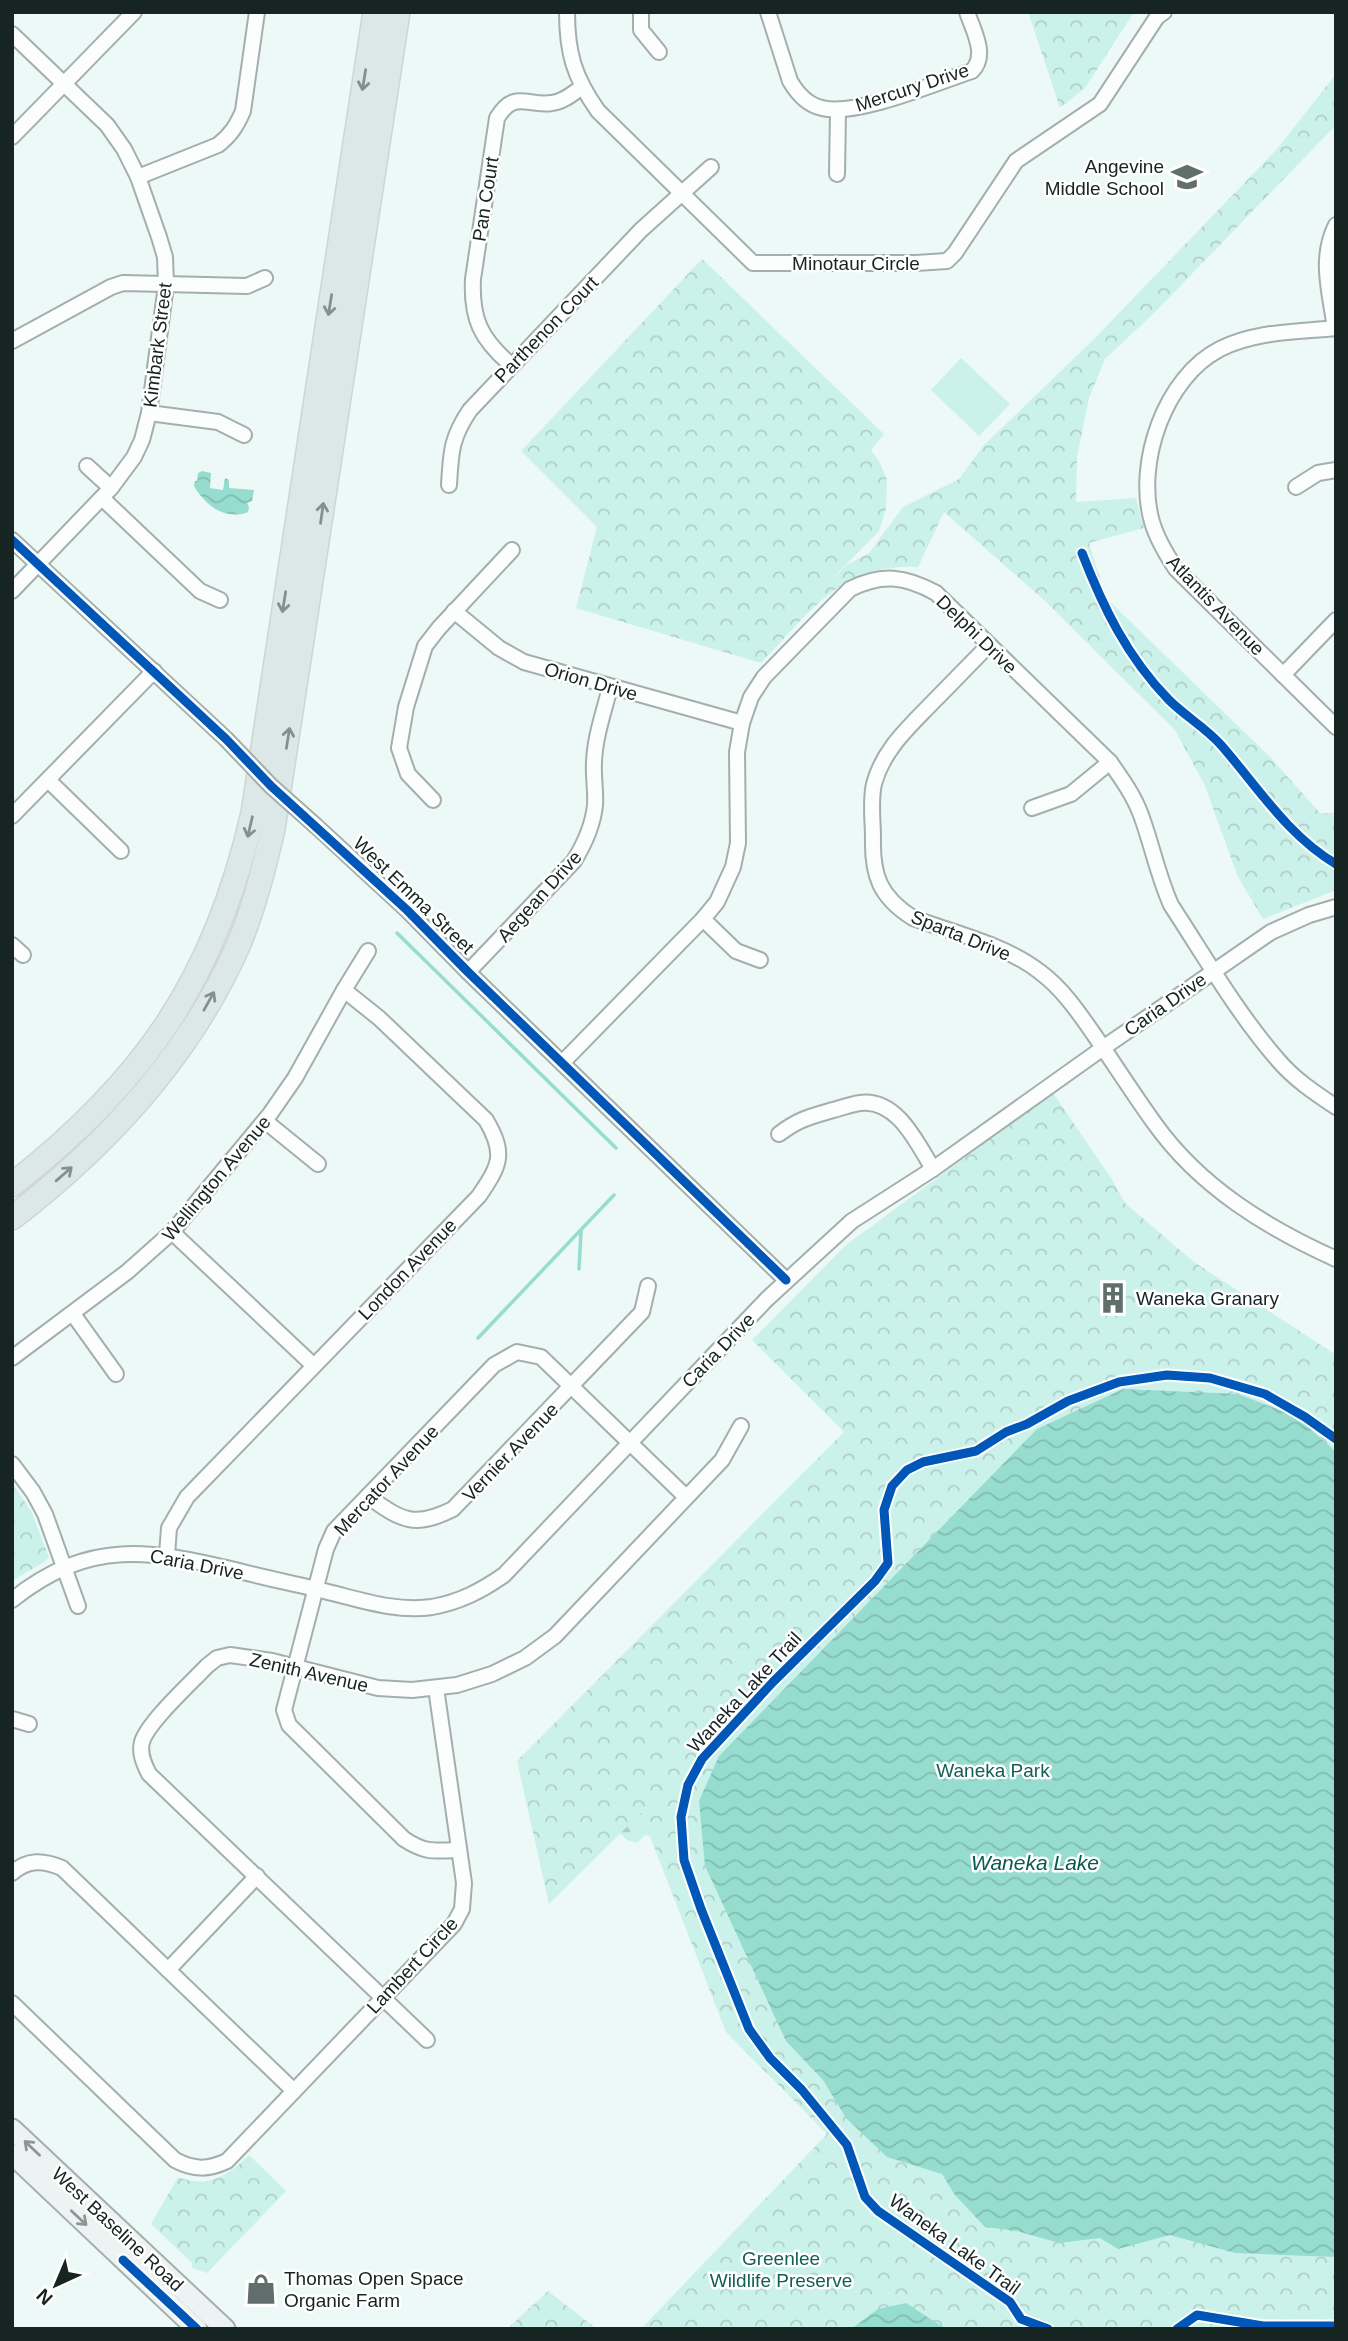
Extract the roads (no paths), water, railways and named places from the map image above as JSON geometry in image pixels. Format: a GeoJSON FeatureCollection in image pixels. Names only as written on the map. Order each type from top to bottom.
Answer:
{"type":"FeatureCollection","features":[{"type":"Feature","properties":{"kind":"main road"},"geometry":{"type":"LineString","coordinates":[[12,1185],[78,1130],[155,1044],[203,963],[239,867],[253,813],[375,12]]}},
{"type":"Feature","properties":{"kind":"main road"},"geometry":{"type":"LineString","coordinates":[[12,1218],[104,1138],[142,1098],[179,1051],[222,979],[254,904],[277,804],[398,12]]}},
{"type":"Feature","properties":{"kind":"main road","name":"West Baseline Road"},"geometry":{"type":"LineString","coordinates":[[12,2129],[225,2329]]}},
{"type":"Feature","properties":{"kind":"main road","name":"West Baseline Road"},"geometry":{"type":"LineString","coordinates":[[12,2154],[197,2329]]}},
{"type":"Feature","properties":{"kind":"street"},"geometry":{"type":"LineString","coordinates":[[12,137],[134,12]]}},
{"type":"Feature","properties":{"kind":"street"},"geometry":{"type":"LineString","coordinates":[[138,177],[218,145],[238,125],[243,111],[257,12]]}},
{"type":"Feature","properties":{"kind":"street","name":"Minotaur Circle"},"geometry":{"type":"LineString","coordinates":[[567,12],[571,57],[582,88],[598,111],[752,263],[909,264],[947,261],[962,245],[1016,160],[1100,104],[1157,17],[1164,12]]}},
{"type":"Feature","properties":{"kind":"street"},"geometry":{"type":"LineString","coordinates":[[641,12],[641,30],[659,52]]}},
{"type":"Feature","properties":{"kind":"street","name":"Mercury Drive"},"geometry":{"type":"LineString","coordinates":[[768,12],[794,89],[806,101],[821,108],[838,110],[897,96],[972,71],[979,64],[981,56],[967,12]]}},
{"type":"Feature","properties":{"kind":"street","name":"Kimbark Street"},"geometry":{"type":"LineString","coordinates":[[12,34],[107,125],[124,149],[138,177],[165,257],[166,285],[149,412],[142,440],[134,457],[106,493],[12,591]]}},
{"type":"Feature","properties":{"kind":"street","name":"Pan Court"},"geometry":{"type":"LineString","coordinates":[[510,364],[485,338],[477,322],[472,299],[497,118],[503,109],[514,101],[549,104],[561,101],[582,88]]}},
{"type":"Feature","properties":{"kind":"street"},"geometry":{"type":"LineString","coordinates":[[836,174],[838,110]]}},
{"type":"Feature","properties":{"kind":"street","name":"Parthenon Court"},"geometry":{"type":"LineString","coordinates":[[449,485],[452,445],[459,426],[470,410],[510,364],[641,230],[710,167]]}},
{"type":"Feature","properties":{"kind":"street"},"geometry":{"type":"LineString","coordinates":[[1335,328],[1326,267],[1327,247],[1336,225]]}},
{"type":"Feature","properties":{"kind":"street"},"geometry":{"type":"LineString","coordinates":[[12,341],[123,283],[247,286],[265,278]]}},
{"type":"Feature","properties":{"kind":"street","name":"Atlantis Avenue"},"geometry":{"type":"LineString","coordinates":[[1335,328],[1241,340],[1218,350],[1198,365],[1165,409],[1154,436],[1148,465],[1147,493],[1151,520],[1161,546],[1185,579],[1336,727]]}},
{"type":"Feature","properties":{"kind":"street"},"geometry":{"type":"LineString","coordinates":[[149,412],[218,422],[244,435]]}},
{"type":"Feature","properties":{"kind":"street"},"geometry":{"type":"LineString","coordinates":[[87,466],[106,493],[200,591],[220,600]]}},
{"type":"Feature","properties":{"kind":"street"},"geometry":{"type":"LineString","coordinates":[[1296,486],[1318,473],[1336,470]]}},
{"type":"Feature","properties":{"kind":"street","name":"West Emma Street"},"geometry":{"type":"LineString","coordinates":[[12,540],[226,739],[271,786],[407,910],[786,1280]]}},
{"type":"Feature","properties":{"kind":"street"},"geometry":{"type":"LineString","coordinates":[[433,800],[408,774],[400,748],[406,707],[425,646],[454,611],[512,551]]}},
{"type":"Feature","properties":{"kind":"street","name":"Delphi Drive"},"geometry":{"type":"LineString","coordinates":[[562,1063],[703,919],[723,891],[733,867],[738,843],[737,752],[741,723],[751,697],[764,677],[850,589],[883,578],[902,579],[918,583],[936,593],[1110,762],[1141,813],[1171,905],[1250,1024],[1279,1061],[1308,1088],[1336,1107]]}},
{"type":"Feature","properties":{"kind":"street","name":"Orion Drive"},"geometry":{"type":"LineString","coordinates":[[454,611],[499,648],[524,662],[741,723]]}},
{"type":"Feature","properties":{"kind":"street"},"geometry":{"type":"LineString","coordinates":[[1283,675],[1336,620]]}},
{"type":"Feature","properties":{"kind":"street","name":"Sparta Drive"},"geometry":{"type":"LineString","coordinates":[[988,646],[893,744],[881,763],[873,790],[872,863],[879,884],[888,898],[914,918],[1016,956],[1041,972],[1063,993],[1157,1127],[1211,1183],[1264,1224],[1336,1259]]}},
{"type":"Feature","properties":{"kind":"street"},"geometry":{"type":"LineString","coordinates":[[12,816],[154,671]]}},
{"type":"Feature","properties":{"kind":"street","name":"Aegean Drive"},"geometry":{"type":"LineString","coordinates":[[468,972],[574,861],[586,842],[595,804],[593,762],[597,734],[610,687]]}},
{"type":"Feature","properties":{"kind":"street"},"geometry":{"type":"LineString","coordinates":[[1032,808],[1071,794],[1110,762]]}},
{"type":"Feature","properties":{"kind":"street"},"geometry":{"type":"LineString","coordinates":[[48,780],[121,851]]}},
{"type":"Feature","properties":{"kind":"street","name":"Caria Drive"},"geometry":{"type":"LineString","coordinates":[[12,1600],[65,1567],[116,1554],[167,1555],[368,1602],[408,1608],[456,1602],[481,1591],[504,1575],[786,1280],[852,1221],[933,1169],[1271,932],[1309,915],[1336,908]]}},
{"type":"Feature","properties":{"kind":"street"},"geometry":{"type":"LineString","coordinates":[[703,919],[736,951],[760,960]]}},
{"type":"Feature","properties":{"kind":"street","name":"Wellington Avenue"},"geometry":{"type":"LineString","coordinates":[[12,1358],[137,1264],[172,1232],[265,1121],[295,1078],[368,951]]}},
{"type":"Feature","properties":{"kind":"street","name":"London Avenue"},"geometry":{"type":"LineString","coordinates":[[167,1555],[169,1528],[187,1497],[479,1196],[498,1164],[500,1154],[495,1136],[486,1120],[379,1017],[344,990]]}},
{"type":"Feature","properties":{"kind":"street"},"geometry":{"type":"LineString","coordinates":[[779,1134],[797,1120],[862,1103],[878,1105],[892,1112],[904,1124],[933,1169]]}},
{"type":"Feature","properties":{"kind":"street"},"geometry":{"type":"LineString","coordinates":[[265,1121],[318,1164]]}},
{"type":"Feature","properties":{"kind":"street"},"geometry":{"type":"LineString","coordinates":[[172,1232],[313,1365]]}},
{"type":"Feature","properties":{"kind":"street","name":"Vernier Avenue"},"geometry":{"type":"LineString","coordinates":[[369,1497],[392,1513],[416,1521],[433,1519],[453,1509],[642,1312],[648,1286]]}},
{"type":"Feature","properties":{"kind":"street"},"geometry":{"type":"LineString","coordinates":[[73,1314],[116,1374]]}},
{"type":"Feature","properties":{"kind":"street","name":"Mercator Avenue"},"geometry":{"type":"LineString","coordinates":[[459,1850],[419,1849],[404,1839],[289,1725],[284,1710],[294,1666],[326,1549],[334,1531],[494,1365],[517,1352],[541,1357],[686,1497]]}},
{"type":"Feature","properties":{"kind":"street","name":"Zenith Avenue"},"geometry":{"type":"LineString","coordinates":[[427,2040],[149,1774],[141,1758],[142,1743],[150,1728],[207,1667],[217,1658],[230,1655],[294,1666],[377,1688],[412,1690],[436,1688],[492,1674],[525,1658],[555,1636],[722,1460],[741,1426]]}},
{"type":"Feature","properties":{"kind":"street"},"geometry":{"type":"LineString","coordinates":[[12,1464],[39,1503],[78,1606]]}},
{"type":"Feature","properties":{"kind":"street","name":"Lambert Circle"},"geometry":{"type":"LineString","coordinates":[[12,2003],[175,2160],[185,2165],[208,2169],[227,2161],[454,1924],[462,1909],[464,1894],[459,1850],[436,1688]]}},
{"type":"Feature","properties":{"kind":"street"},"geometry":{"type":"LineString","coordinates":[[12,1718],[29,1724]]}},
{"type":"Feature","properties":{"kind":"street"},"geometry":{"type":"LineString","coordinates":[[12,1873],[20,1866],[34,1861],[48,1862],[62,1868],[294,2091]]}},
{"type":"Feature","properties":{"kind":"street"},"geometry":{"type":"LineString","coordinates":[[168,1970],[257,1877]]}},
{"type":"Feature","properties":{"kind":"water"},"geometry":{"type":"Polygon","coordinates":[[[198,473],[211,473],[210,488],[223,490],[225,478],[229,480],[229,488],[254,490],[252,501],[247,503],[248,512],[224,513],[210,505],[194,486],[198,473]]]}},
{"type":"Feature","properties":{"kind":"water","name":"Waneka Lake"},"geometry":{"type":"Polygon","coordinates":[[[1123,1389],[1238,1394],[1296,1416],[1336,1452],[1336,2257],[1235,2253],[1170,2235],[1118,2249],[1100,2238],[1059,2243],[1017,2231],[985,2227],[955,2195],[942,2174],[887,2157],[846,2118],[823,2080],[786,2041],[705,1866],[699,1801],[719,1756],[1037,1429],[1123,1389]]]}},
{"type":"Feature","properties":{"kind":"water"},"geometry":{"type":"Polygon","coordinates":[[[906,2303],[946,2329],[851,2329],[878,2309],[906,2303]]]}},
{"type":"Feature","properties":{"kind":"waterway"},"geometry":{"type":"LineString","coordinates":[[397,933],[616,1148]]}},
{"type":"Feature","properties":{"kind":"waterway"},"geometry":{"type":"LineString","coordinates":[[478,1338],[614,1195]]}},
{"type":"Feature","properties":{"kind":"waterway"},"geometry":{"type":"LineString","coordinates":[[579,1269],[581,1232]]}},
{"type":"Feature","properties":{"kind":"place","name":"Angevine Middle School"},"geometry":{"type":"Point","coordinates":[1187,177]}},
{"type":"Feature","properties":{"kind":"place","name":"Waneka Granary"},"geometry":{"type":"Point","coordinates":[1113,1298]}},
{"type":"Feature","properties":{"kind":"place","name":"Thomas Open Space Organic Farm"},"geometry":{"type":"Point","coordinates":[261,2289]}},
{"type":"Feature","properties":{"kind":"park label","name":"Waneka Park"},"geometry":{"type":"Point","coordinates":[993,1770]}},
{"type":"Feature","properties":{"kind":"park label","name":"Greenlee Wildlife Preserve"},"geometry":{"type":"Point","coordinates":[781,2269]}}]}
